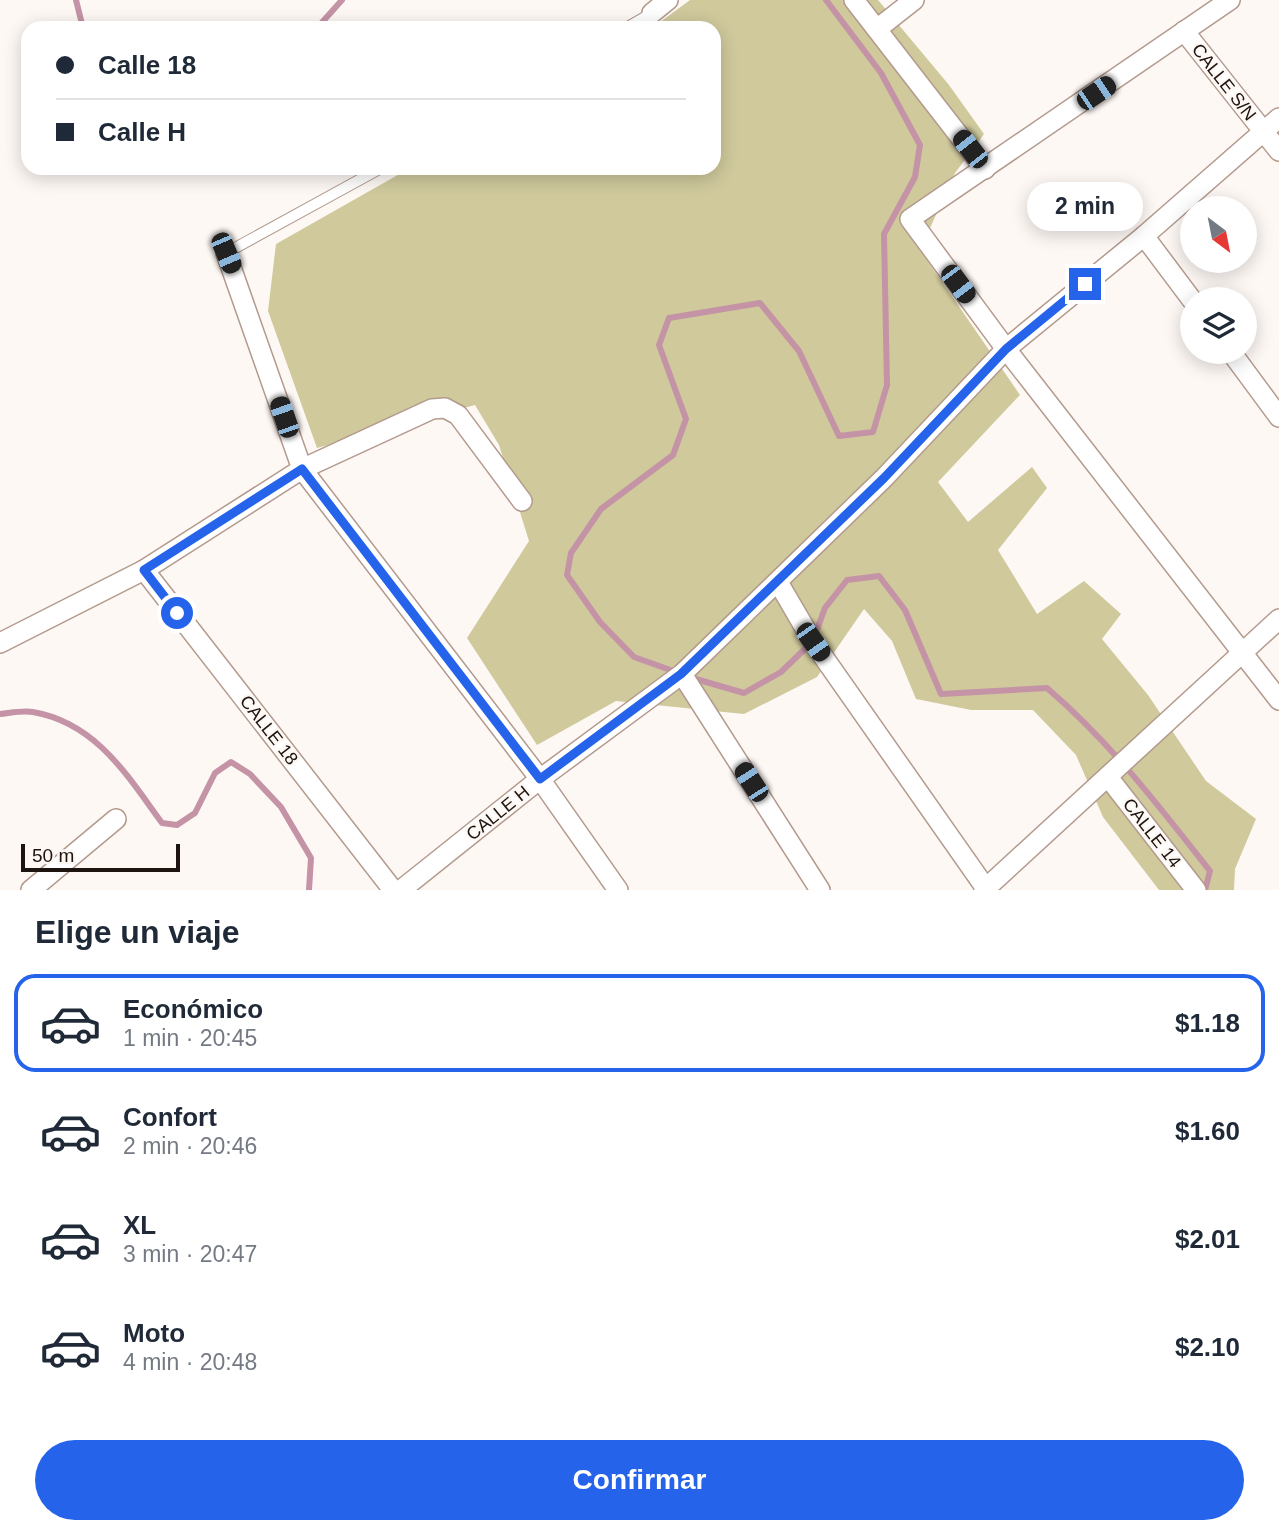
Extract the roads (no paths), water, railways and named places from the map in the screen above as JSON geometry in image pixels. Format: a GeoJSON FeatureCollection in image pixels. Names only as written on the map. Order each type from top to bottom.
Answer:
{"type":"FeatureCollection","features":[{"type":"Feature","properties":{"kind":"street"},"geometry":{"type":"LineString","coordinates":[[652,13],[668,0]]}},
{"type":"Feature","properties":{"kind":"street"},"geometry":{"type":"LineString","coordinates":[[853,0],[985,169]]}},
{"type":"Feature","properties":{"kind":"street"},"geometry":{"type":"LineString","coordinates":[[877,29],[914,0]]}},
{"type":"Feature","properties":{"kind":"street"},"geometry":{"type":"LineString","coordinates":[[1230,0],[910,219],[1006,349],[1279,700]]}},
{"type":"Feature","properties":{"kind":"street","name":"CALLE S/N"},"geometry":{"type":"LineString","coordinates":[[1184,32],[1279,151]]}},
{"type":"Feature","properties":{"kind":"street","name":"CALLE H"},"geometry":{"type":"LineString","coordinates":[[401,890],[540,779],[681,674],[884,478],[1006,349],[1144,236],[1279,118]]}},
{"type":"Feature","properties":{"kind":"street"},"geometry":{"type":"LineString","coordinates":[[1144,236],[1182,287]]}},
{"type":"Feature","properties":{"kind":"street"},"geometry":{"type":"LineString","coordinates":[[226,253],[302,469],[540,779],[618,890]]}},
{"type":"Feature","properties":{"kind":"street"},"geometry":{"type":"LineString","coordinates":[[1240,364],[1279,416]]}},
{"type":"Feature","properties":{"kind":"street"},"geometry":{"type":"LineString","coordinates":[[0,643],[144,570],[302,469],[422,413],[445,408],[458,415],[522,501]]}},
{"type":"Feature","properties":{"kind":"street","name":"CALLE 18"},"geometry":{"type":"LineString","coordinates":[[144,570],[394,890]]}},
{"type":"Feature","properties":{"kind":"street"},"geometry":{"type":"LineString","coordinates":[[778,582],[813,642],[986,889],[1279,619]]}},
{"type":"Feature","properties":{"kind":"street"},"geometry":{"type":"LineString","coordinates":[[681,674],[820,890]]}},
{"type":"Feature","properties":{"kind":"street","name":"CALLE 14"},"geometry":{"type":"LineString","coordinates":[[1108,777],[1196,890]]}},
{"type":"Feature","properties":{"kind":"street"},"geometry":{"type":"LineString","coordinates":[[31,890],[116,819]]}},
{"type":"Feature","properties":{"kind":"lane"},"geometry":{"type":"LineString","coordinates":[[638,21],[652,13]]}},
{"type":"Feature","properties":{"kind":"lane"},"geometry":{"type":"LineString","coordinates":[[226,253],[368,175]]}},
{"type":"Feature","properties":{"kind":"waterway"},"geometry":{"type":"LineString","coordinates":[[76,0],[81,21]]}},
{"type":"Feature","properties":{"kind":"waterway"},"geometry":{"type":"LineString","coordinates":[[323,21],[342,0]]}},
{"type":"Feature","properties":{"kind":"waterway"},"geometry":{"type":"LineString","coordinates":[[676,672],[634,657],[600,622],[567,575],[571,553],[601,509],[673,455],[686,419],[659,345],[669,318],[760,303],[799,351],[839,436],[873,432],[887,385],[884,234],[915,177],[920,145],[881,73],[826,0]]}},
{"type":"Feature","properties":{"kind":"waterway"},"geometry":{"type":"LineString","coordinates":[[815,635],[825,608],[847,580],[879,576],[905,610],[941,694],[1047,688],[1113,752],[1210,871],[1205,890]]}},
{"type":"Feature","properties":{"kind":"waterway"},"geometry":{"type":"LineString","coordinates":[[689,677],[744,693],[781,672],[810,644]]}},
{"type":"Feature","properties":{"kind":"waterway"},"geometry":{"type":"LineString","coordinates":[[0,714],[33,712],[75,727],[108,754],[162,823],[177,825],[195,813],[215,773],[231,762],[250,774],[281,807],[311,858],[309,890]]}}]}
